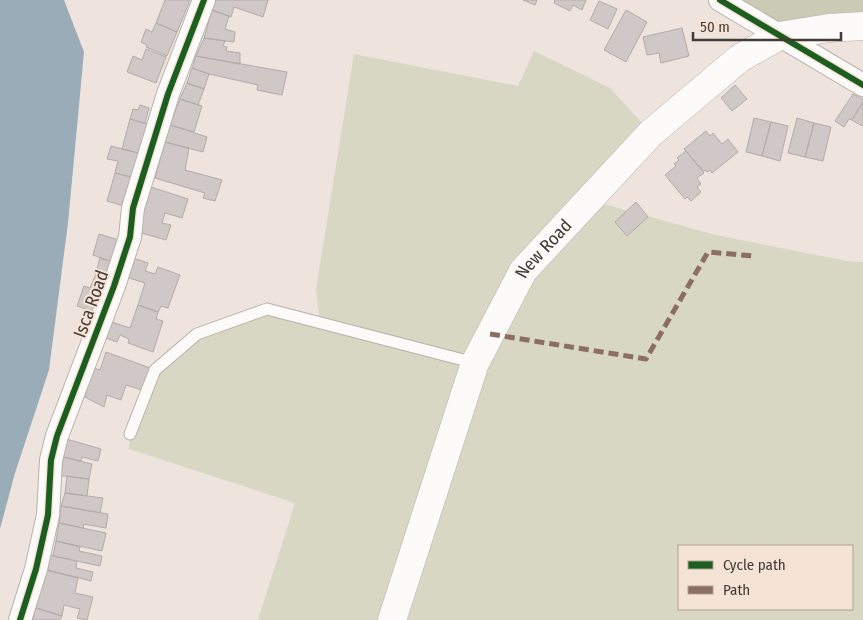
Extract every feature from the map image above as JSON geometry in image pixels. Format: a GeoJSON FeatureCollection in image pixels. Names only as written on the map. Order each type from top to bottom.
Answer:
{"type":"FeatureCollection","features":[{"type":"Feature","properties":{"kind":"main road","name":"New Road"},"geometry":{"type":"LineString","coordinates":[[392,620],[475,363],[523,271],[651,133],[740,58],[779,36],[829,28],[863,26]]}},
{"type":"Feature","properties":{"kind":"street","name":"Isca Road"},"geometry":{"type":"LineString","coordinates":[[20,620],[36,568],[48,515],[51,460],[57,436],[114,286],[130,237],[133,208],[168,94],[204,0]]}},
{"type":"Feature","properties":{"kind":"street"},"geometry":{"type":"LineString","coordinates":[[720,0],[863,85]]}},
{"type":"Feature","properties":{"kind":"lane"},"geometry":{"type":"LineString","coordinates":[[130,434],[155,370],[197,334],[267,309],[475,363]]}},
{"type":"Feature","properties":{"kind":"green space"},"geometry":{"type":"Polygon","coordinates":[[[720,0],[863,0],[863,26],[779,36],[720,0]]]}},
{"type":"Feature","properties":{"kind":"green space"},"geometry":{"type":"Polygon","coordinates":[[[534,51],[610,88],[651,133],[589,200],[716,235],[847,261],[863,262],[863,620],[258,620],[295,503],[129,449],[130,434],[155,370],[197,334],[267,309],[320,322],[316,289],[354,54],[518,86],[534,51]]]}},
{"type":"Feature","properties":{"kind":"water"},"geometry":{"type":"Polygon","coordinates":[[[0,0],[64,0],[84,52],[68,223],[49,370],[15,473],[0,529],[0,0]]]}},
{"type":"Feature","properties":{"kind":"building"},"geometry":{"type":"Polygon","coordinates":[[[165,0],[190,0],[177,32],[156,23],[165,0]]]}},
{"type":"Feature","properties":{"kind":"building"},"geometry":{"type":"Polygon","coordinates":[[[216,0],[268,0],[263,17],[234,7],[231,17],[212,10],[216,0]]]}},
{"type":"Feature","properties":{"kind":"building"},"geometry":{"type":"Polygon","coordinates":[[[523,0],[537,0],[535,5],[523,0]]]}},
{"type":"Feature","properties":{"kind":"building"},"geometry":{"type":"Polygon","coordinates":[[[555,0],[586,0],[582,10],[573,5],[570,11],[554,3],[555,0]]]}},
{"type":"Feature","properties":{"kind":"building"},"geometry":{"type":"Polygon","coordinates":[[[599,1],[617,9],[608,29],[590,20],[599,1]]]}},
{"type":"Feature","properties":{"kind":"building"},"geometry":{"type":"Polygon","coordinates":[[[212,10],[229,16],[225,29],[235,32],[234,42],[204,38],[212,10]]]}},
{"type":"Feature","properties":{"kind":"building"},"geometry":{"type":"Polygon","coordinates":[[[626,10],[647,22],[626,62],[604,50],[626,10]]]}},
{"type":"Feature","properties":{"kind":"building"},"geometry":{"type":"Polygon","coordinates":[[[156,23],[177,32],[167,56],[146,47],[147,45],[141,42],[146,29],[152,32],[156,23]]]}},
{"type":"Feature","properties":{"kind":"building"},"geometry":{"type":"Polygon","coordinates":[[[682,28],[689,56],[661,63],[659,53],[647,55],[643,37],[682,28]]]}},
{"type":"Feature","properties":{"kind":"building"},"geometry":{"type":"Polygon","coordinates":[[[204,38],[225,41],[223,46],[227,47],[226,51],[240,53],[240,64],[196,56],[204,38]]]}},
{"type":"Feature","properties":{"kind":"building"},"geometry":{"type":"Polygon","coordinates":[[[146,49],[166,57],[156,83],[127,72],[133,56],[142,60],[146,49]]]}},
{"type":"Feature","properties":{"kind":"building"},"geometry":{"type":"Polygon","coordinates":[[[196,56],[287,72],[282,95],[257,90],[258,85],[209,74],[192,68],[196,56]]]}},
{"type":"Feature","properties":{"kind":"building"},"geometry":{"type":"Polygon","coordinates":[[[192,68],[209,74],[204,89],[187,83],[192,68]]]}},
{"type":"Feature","properties":{"kind":"building"},"geometry":{"type":"Polygon","coordinates":[[[187,83],[204,89],[198,105],[180,99],[187,83]]]}},
{"type":"Feature","properties":{"kind":"building"},"geometry":{"type":"Polygon","coordinates":[[[735,85],[747,99],[732,111],[721,98],[735,85]]]}},
{"type":"Feature","properties":{"kind":"building"},"geometry":{"type":"Polygon","coordinates":[[[853,94],[863,99],[863,102],[852,120],[849,119],[844,127],[835,121],[853,94]]]}},
{"type":"Feature","properties":{"kind":"building"},"geometry":{"type":"Polygon","coordinates":[[[180,99],[202,106],[194,132],[170,125],[180,99]]]}},
{"type":"Feature","properties":{"kind":"building"},"geometry":{"type":"Polygon","coordinates":[[[863,102],[863,124],[862,126],[852,120],[863,102]]]}},
{"type":"Feature","properties":{"kind":"building"},"geometry":{"type":"Polygon","coordinates":[[[140,105],[149,108],[145,123],[130,119],[133,109],[138,110],[140,105]]]}},
{"type":"Feature","properties":{"kind":"building"},"geometry":{"type":"Polygon","coordinates":[[[754,118],[771,122],[762,156],[746,152],[754,118]]]}},
{"type":"Feature","properties":{"kind":"building"},"geometry":{"type":"Polygon","coordinates":[[[797,118],[814,123],[805,157],[788,153],[797,118]]]}},
{"type":"Feature","properties":{"kind":"building"},"geometry":{"type":"Polygon","coordinates":[[[130,119],[150,125],[142,154],[122,149],[130,119]]]}},
{"type":"Feature","properties":{"kind":"building"},"geometry":{"type":"Polygon","coordinates":[[[771,122],[788,126],[780,161],[762,156],[771,122]]]}},
{"type":"Feature","properties":{"kind":"building"},"geometry":{"type":"Polygon","coordinates":[[[814,123],[831,127],[823,161],[805,157],[814,123]]]}},
{"type":"Feature","properties":{"kind":"building"},"geometry":{"type":"Polygon","coordinates":[[[170,125],[207,137],[203,152],[165,142],[170,125]]]}},
{"type":"Feature","properties":{"kind":"building"},"geometry":{"type":"Polygon","coordinates":[[[706,131],[710,136],[713,133],[722,144],[728,139],[738,152],[712,173],[710,170],[707,172],[703,171],[684,149],[706,131]]]}},
{"type":"Feature","properties":{"kind":"building"},"geometry":{"type":"Polygon","coordinates":[[[165,142],[189,148],[185,170],[222,180],[215,201],[203,198],[205,193],[155,178],[165,142]]]}},
{"type":"Feature","properties":{"kind":"building"},"geometry":{"type":"Polygon","coordinates":[[[111,146],[142,154],[135,178],[115,173],[118,161],[107,159],[111,146]]]}},
{"type":"Feature","properties":{"kind":"building"},"geometry":{"type":"Polygon","coordinates":[[[686,151],[704,173],[697,178],[701,184],[697,187],[701,192],[691,201],[687,197],[685,199],[665,175],[676,166],[674,164],[679,160],[677,158],[686,151]]]}},
{"type":"Feature","properties":{"kind":"building"},"geometry":{"type":"Polygon","coordinates":[[[115,173],[135,178],[127,207],[107,201],[115,173]]]}},
{"type":"Feature","properties":{"kind":"building"},"geometry":{"type":"Polygon","coordinates":[[[151,187],[188,199],[182,218],[165,213],[162,223],[171,225],[166,240],[138,232],[151,187]]]}},
{"type":"Feature","properties":{"kind":"building"},"geometry":{"type":"Polygon","coordinates":[[[636,202],[648,217],[627,236],[615,222],[636,202]]]}},
{"type":"Feature","properties":{"kind":"building"},"geometry":{"type":"Polygon","coordinates":[[[99,234],[122,241],[115,263],[93,255],[99,234]]]}},
{"type":"Feature","properties":{"kind":"building"},"geometry":{"type":"Polygon","coordinates":[[[130,257],[148,263],[145,271],[155,274],[158,267],[180,275],[168,308],[161,306],[158,312],[138,305],[145,283],[123,276],[130,257]]]}},
{"type":"Feature","properties":{"kind":"building"},"geometry":{"type":"Polygon","coordinates":[[[100,258],[115,263],[109,280],[95,276],[100,258]]]}},
{"type":"Feature","properties":{"kind":"building"},"geometry":{"type":"Polygon","coordinates":[[[95,276],[109,280],[98,313],[77,306],[84,286],[90,288],[95,276]]]}},
{"type":"Feature","properties":{"kind":"building"},"geometry":{"type":"Polygon","coordinates":[[[138,305],[158,312],[156,319],[163,321],[153,352],[128,343],[129,339],[120,335],[117,342],[103,337],[109,321],[130,328],[138,305]]]}},
{"type":"Feature","properties":{"kind":"building"},"geometry":{"type":"Polygon","coordinates":[[[106,352],[150,368],[142,390],[126,385],[121,400],[107,395],[104,407],[85,397],[87,388],[81,386],[88,366],[100,370],[106,352]]]}},
{"type":"Feature","properties":{"kind":"building"},"geometry":{"type":"Polygon","coordinates":[[[63,438],[101,449],[98,461],[82,457],[81,461],[58,456],[63,438]]]}},
{"type":"Feature","properties":{"kind":"building"},"geometry":{"type":"Polygon","coordinates":[[[58,456],[92,464],[89,479],[55,475],[58,456]]]}},
{"type":"Feature","properties":{"kind":"building"},"geometry":{"type":"Polygon","coordinates":[[[67,476],[89,479],[87,496],[65,493],[67,476]]]}},
{"type":"Feature","properties":{"kind":"building"},"geometry":{"type":"Polygon","coordinates":[[[65,493],[103,498],[100,513],[61,506],[65,493]]]}},
{"type":"Feature","properties":{"kind":"building"},"geometry":{"type":"Polygon","coordinates":[[[61,506],[108,514],[106,528],[84,524],[83,528],[59,523],[61,506]]]}},
{"type":"Feature","properties":{"kind":"building"},"geometry":{"type":"Polygon","coordinates":[[[59,523],[106,533],[102,551],[56,541],[59,523]]]}},
{"type":"Feature","properties":{"kind":"building"},"geometry":{"type":"Polygon","coordinates":[[[56,541],[80,547],[79,551],[102,556],[100,566],[53,556],[56,541]]]}},
{"type":"Feature","properties":{"kind":"building"},"geometry":{"type":"Polygon","coordinates":[[[50,555],[77,561],[76,568],[93,572],[91,581],[48,570],[50,555]]]}},
{"type":"Feature","properties":{"kind":"building"},"geometry":{"type":"Polygon","coordinates":[[[45,570],[78,578],[75,593],[93,597],[87,620],[77,618],[80,609],[64,605],[62,616],[36,608],[45,570]]]}},
{"type":"Feature","properties":{"kind":"building"},"geometry":{"type":"Polygon","coordinates":[[[36,608],[62,616],[60,620],[32,620],[36,608]]]}},
{"type":"Feature","properties":{"kind":"marked path"},"geometry":{"type":"LineString","coordinates":[[490,334],[646,359],[708,252],[754,256]]}},
{"type":"Feature","properties":{"kind":"cycle path"},"geometry":{"type":"LineString","coordinates":[[20,620],[36,569],[48,515],[51,460],[57,436],[114,286],[130,237],[133,208],[168,94],[204,0]]}},
{"type":"Feature","properties":{"kind":"cycle path"},"geometry":{"type":"LineString","coordinates":[[720,0],[863,85]]}}]}
